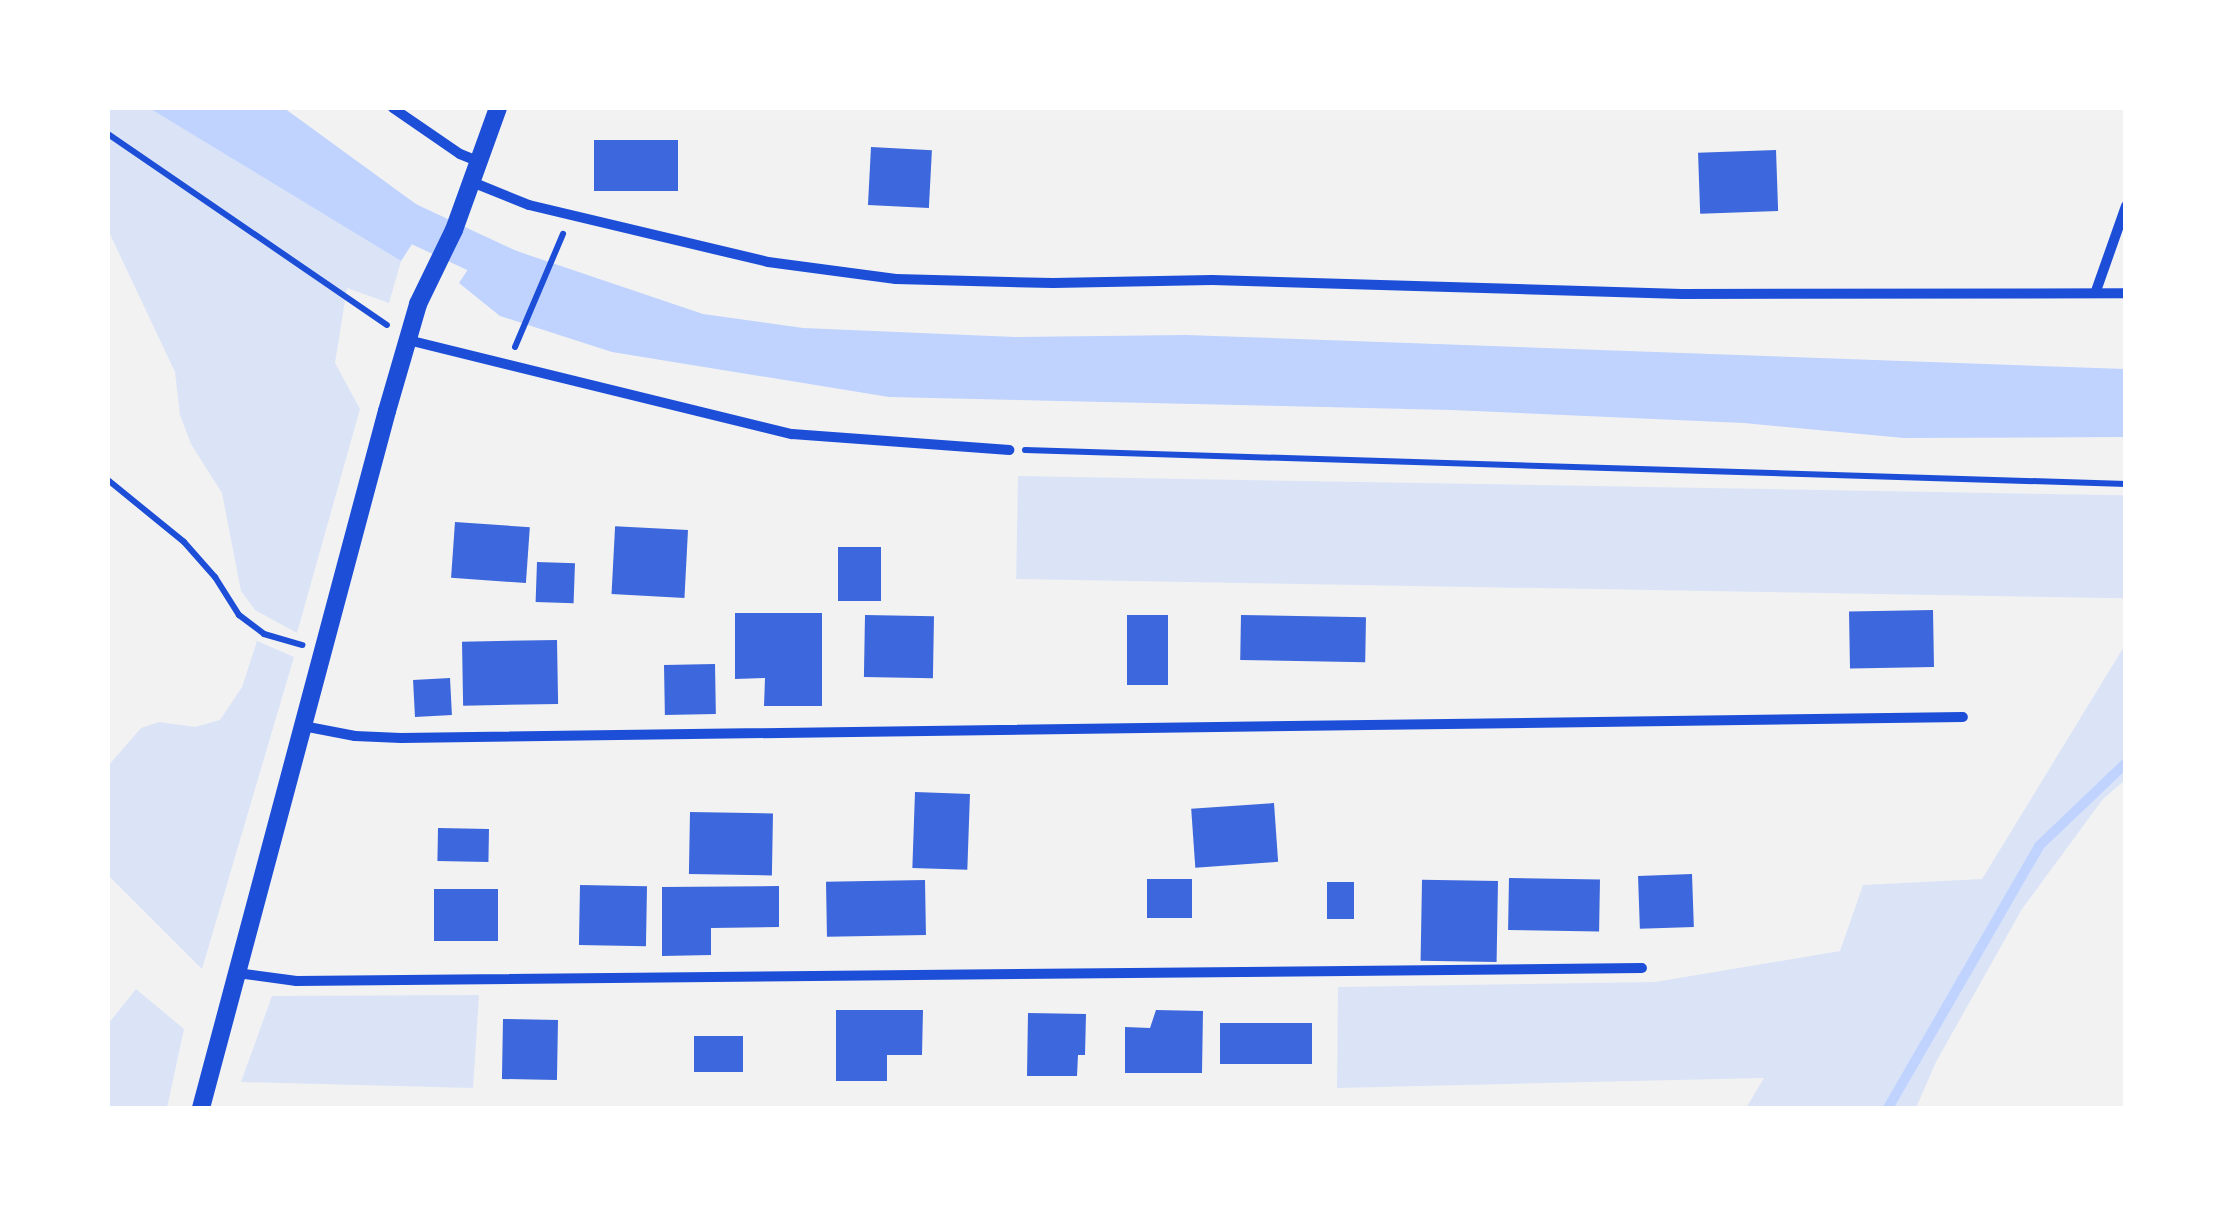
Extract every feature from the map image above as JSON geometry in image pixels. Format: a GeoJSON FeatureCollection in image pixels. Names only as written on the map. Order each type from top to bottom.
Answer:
{"type":"FeatureCollection","features":[{"type":"Feature","properties":{"kind":"street"},"geometry":{"type":"LineString","coordinates":[[393,108],[460,154],[480,162]]}},
{"type":"Feature","properties":{"kind":"street"},"geometry":{"type":"LineString","coordinates":[[201,1108],[408,340],[426,286],[454,230],[498,108]]}},
{"type":"Feature","properties":{"kind":"street"},"geometry":{"type":"LineString","coordinates":[[472,182],[528,205],[768,262],[896,279],[1052,283],[1212,280],[1682,294],[2126,293]]}},
{"type":"Feature","properties":{"kind":"street"},"geometry":{"type":"LineString","coordinates":[[2096,291],[2126,206]]}},
{"type":"Feature","properties":{"kind":"street"},"geometry":{"type":"LineString","coordinates":[[408,340],[792,434],[1009,450]]}},
{"type":"Feature","properties":{"kind":"street"},"geometry":{"type":"LineString","coordinates":[[303,726],[356,736],[401,738],[1963,717]]}},
{"type":"Feature","properties":{"kind":"street"},"geometry":{"type":"LineString","coordinates":[[237,972],[258,979],[316,981],[1642,968]]}},
{"type":"Feature","properties":{"kind":"path"},"geometry":{"type":"LineString","coordinates":[[108,134],[408,340]]}},
{"type":"Feature","properties":{"kind":"path"},"geometry":{"type":"LineString","coordinates":[[520,334],[560,243]]}},
{"type":"Feature","properties":{"kind":"path"},"geometry":{"type":"LineString","coordinates":[[1009,450],[2126,484]]}},
{"type":"Feature","properties":{"kind":"path"},"geometry":{"type":"LineString","coordinates":[[108,480],[184,542],[215,576],[239,615],[264,634],[322,651]]}},
{"type":"Feature","properties":{"kind":"shaded area"},"geometry":{"type":"Polygon","coordinates":[[[108,108],[149,108],[401,261],[389,303],[347,288],[335,363],[360,409],[297,633],[255,610],[241,591],[222,493],[191,444],[180,415],[175,372],[108,230],[108,108]]]}},
{"type":"Feature","properties":{"kind":"shaded area"},"geometry":{"type":"Polygon","coordinates":[[[1018,476],[2125,495],[2123,598],[1016,579],[1018,476]]]}},
{"type":"Feature","properties":{"kind":"shaded area"},"geometry":{"type":"Polygon","coordinates":[[[257,641],[294,657],[202,969],[108,875],[108,766],[141,728],[159,722],[195,727],[220,720],[242,687],[257,641]]]}},
{"type":"Feature","properties":{"kind":"shaded area"},"geometry":{"type":"Polygon","coordinates":[[[2125,645],[2125,780],[2103,799],[2022,909],[1936,1062],[1916,1108],[1746,1108],[1764,1078],[1337,1088],[1338,987],[1655,982],[1840,951],[1863,885],[1982,879],[2125,645]]]}},
{"type":"Feature","properties":{"kind":"shaded area"},"geometry":{"type":"Polygon","coordinates":[[[136,989],[184,1029],[167,1108],[108,1108],[108,1024],[136,989]]]}},
{"type":"Feature","properties":{"kind":"shaded area"},"geometry":{"type":"Polygon","coordinates":[[[479,995],[473,1088],[241,1082],[272,996],[479,995]]]}},
{"type":"Feature","properties":{"kind":"water"},"geometry":{"type":"Polygon","coordinates":[[[149,108],[284,108],[431,215],[401,261],[149,108]]]}},
{"type":"Feature","properties":{"kind":"water"},"geometry":{"type":"Polygon","coordinates":[[[487,241],[703,314],[803,328],[1015,337],[1186,335],[2125,369],[2125,437],[1904,438],[1744,423],[1451,410],[889,397],[612,352],[500,316],[459,283],[487,241]]]}},
{"type":"Feature","properties":{"kind":"building"},"geometry":{"type":"Polygon","coordinates":[[[594,140],[678,140],[678,191],[594,191],[594,140]]]}},
{"type":"Feature","properties":{"kind":"building"},"geometry":{"type":"Polygon","coordinates":[[[871,147],[932,150],[929,208],[868,205],[871,147]]]}},
{"type":"Feature","properties":{"kind":"building"},"geometry":{"type":"Polygon","coordinates":[[[1776,150],[1778,211],[1700,214],[1698,153],[1776,150]]]}},
{"type":"Feature","properties":{"kind":"building"},"geometry":{"type":"Polygon","coordinates":[[[455,522],[530,527],[526,583],[451,578],[455,522]]]}},
{"type":"Feature","properties":{"kind":"building"},"geometry":{"type":"Polygon","coordinates":[[[615,526],[688,530],[684,598],[612,594],[615,526]]]}},
{"type":"Feature","properties":{"kind":"building"},"geometry":{"type":"Polygon","coordinates":[[[838,547],[881,547],[881,601],[838,601],[838,547]]]}},
{"type":"Feature","properties":{"kind":"building"},"geometry":{"type":"Polygon","coordinates":[[[537,562],[575,563],[574,603],[536,602],[537,562]]]}},
{"type":"Feature","properties":{"kind":"building"},"geometry":{"type":"Polygon","coordinates":[[[1933,610],[1934,667],[1850,668],[1849,611],[1933,610]]]}},
{"type":"Feature","properties":{"kind":"building"},"geometry":{"type":"Polygon","coordinates":[[[735,613],[822,613],[822,706],[764,706],[765,678],[735,679],[735,613]]]}},
{"type":"Feature","properties":{"kind":"building"},"geometry":{"type":"Polygon","coordinates":[[[865,615],[934,616],[933,678],[864,677],[865,615]]]}},
{"type":"Feature","properties":{"kind":"building"},"geometry":{"type":"Polygon","coordinates":[[[1127,615],[1168,615],[1168,685],[1127,685],[1127,615]]]}},
{"type":"Feature","properties":{"kind":"building"},"geometry":{"type":"Polygon","coordinates":[[[1241,615],[1366,617],[1365,662],[1240,660],[1241,615]]]}},
{"type":"Feature","properties":{"kind":"building"},"geometry":{"type":"Polygon","coordinates":[[[557,640],[558,704],[463,706],[462,642],[557,640]]]}},
{"type":"Feature","properties":{"kind":"building"},"geometry":{"type":"Polygon","coordinates":[[[715,664],[716,714],[665,715],[664,665],[715,664]]]}},
{"type":"Feature","properties":{"kind":"building"},"geometry":{"type":"Polygon","coordinates":[[[450,678],[452,715],[415,717],[413,680],[450,678]]]}},
{"type":"Feature","properties":{"kind":"building"},"geometry":{"type":"Polygon","coordinates":[[[915,792],[970,794],[967,870],[912,868],[915,792]]]}},
{"type":"Feature","properties":{"kind":"building"},"geometry":{"type":"Polygon","coordinates":[[[1274,803],[1278,862],[1195,868],[1191,809],[1274,803]]]}},
{"type":"Feature","properties":{"kind":"building"},"geometry":{"type":"Polygon","coordinates":[[[690,812],[773,813],[772,875],[689,874],[690,812]]]}},
{"type":"Feature","properties":{"kind":"building"},"geometry":{"type":"Polygon","coordinates":[[[438,828],[489,829],[488,862],[437,861],[438,828]]]}},
{"type":"Feature","properties":{"kind":"building"},"geometry":{"type":"Polygon","coordinates":[[[1692,874],[1694,927],[1640,929],[1638,876],[1692,874]]]}},
{"type":"Feature","properties":{"kind":"building"},"geometry":{"type":"Polygon","coordinates":[[[1509,878],[1600,880],[1599,932],[1508,930],[1509,878]]]}},
{"type":"Feature","properties":{"kind":"building"},"geometry":{"type":"Polygon","coordinates":[[[1147,879],[1192,879],[1192,918],[1147,918],[1147,879]]]}},
{"type":"Feature","properties":{"kind":"building"},"geometry":{"type":"Polygon","coordinates":[[[925,880],[926,935],[827,937],[826,882],[925,880]]]}},
{"type":"Feature","properties":{"kind":"building"},"geometry":{"type":"Polygon","coordinates":[[[1422,880],[1498,881],[1497,962],[1421,961],[1422,880]]]}},
{"type":"Feature","properties":{"kind":"building"},"geometry":{"type":"Polygon","coordinates":[[[1327,882],[1354,882],[1354,919],[1327,919],[1327,882]]]}},
{"type":"Feature","properties":{"kind":"building"},"geometry":{"type":"Polygon","coordinates":[[[580,885],[647,886],[646,946],[579,945],[580,885]]]}},
{"type":"Feature","properties":{"kind":"building"},"geometry":{"type":"Polygon","coordinates":[[[779,886],[779,927],[711,928],[711,955],[662,956],[662,887],[779,886]]]}},
{"type":"Feature","properties":{"kind":"building"},"geometry":{"type":"Polygon","coordinates":[[[434,889],[498,889],[498,941],[434,941],[434,889]]]}},
{"type":"Feature","properties":{"kind":"building"},"geometry":{"type":"Polygon","coordinates":[[[836,1010],[923,1010],[922,1055],[887,1055],[887,1081],[836,1081],[836,1010]]]}},
{"type":"Feature","properties":{"kind":"building"},"geometry":{"type":"Polygon","coordinates":[[[1156,1010],[1203,1011],[1202,1073],[1125,1073],[1125,1027],[1150,1028],[1156,1010]]]}},
{"type":"Feature","properties":{"kind":"building"},"geometry":{"type":"Polygon","coordinates":[[[1028,1013],[1086,1014],[1085,1055],[1078,1055],[1077,1076],[1027,1076],[1028,1013]]]}},
{"type":"Feature","properties":{"kind":"building"},"geometry":{"type":"Polygon","coordinates":[[[503,1019],[558,1020],[557,1080],[502,1079],[503,1019]]]}},
{"type":"Feature","properties":{"kind":"building"},"geometry":{"type":"Polygon","coordinates":[[[1220,1023],[1312,1023],[1312,1064],[1220,1064],[1220,1023]]]}},
{"type":"Feature","properties":{"kind":"building"},"geometry":{"type":"Polygon","coordinates":[[[694,1036],[743,1036],[743,1072],[694,1072],[694,1036]]]}},
{"type":"Feature","properties":{"kind":"waterway"},"geometry":{"type":"LineString","coordinates":[[377,207],[521,274]]}},
{"type":"Feature","properties":{"kind":"waterway"},"geometry":{"type":"LineString","coordinates":[[1888,1108],[2039,846],[2126,763]]}}]}
